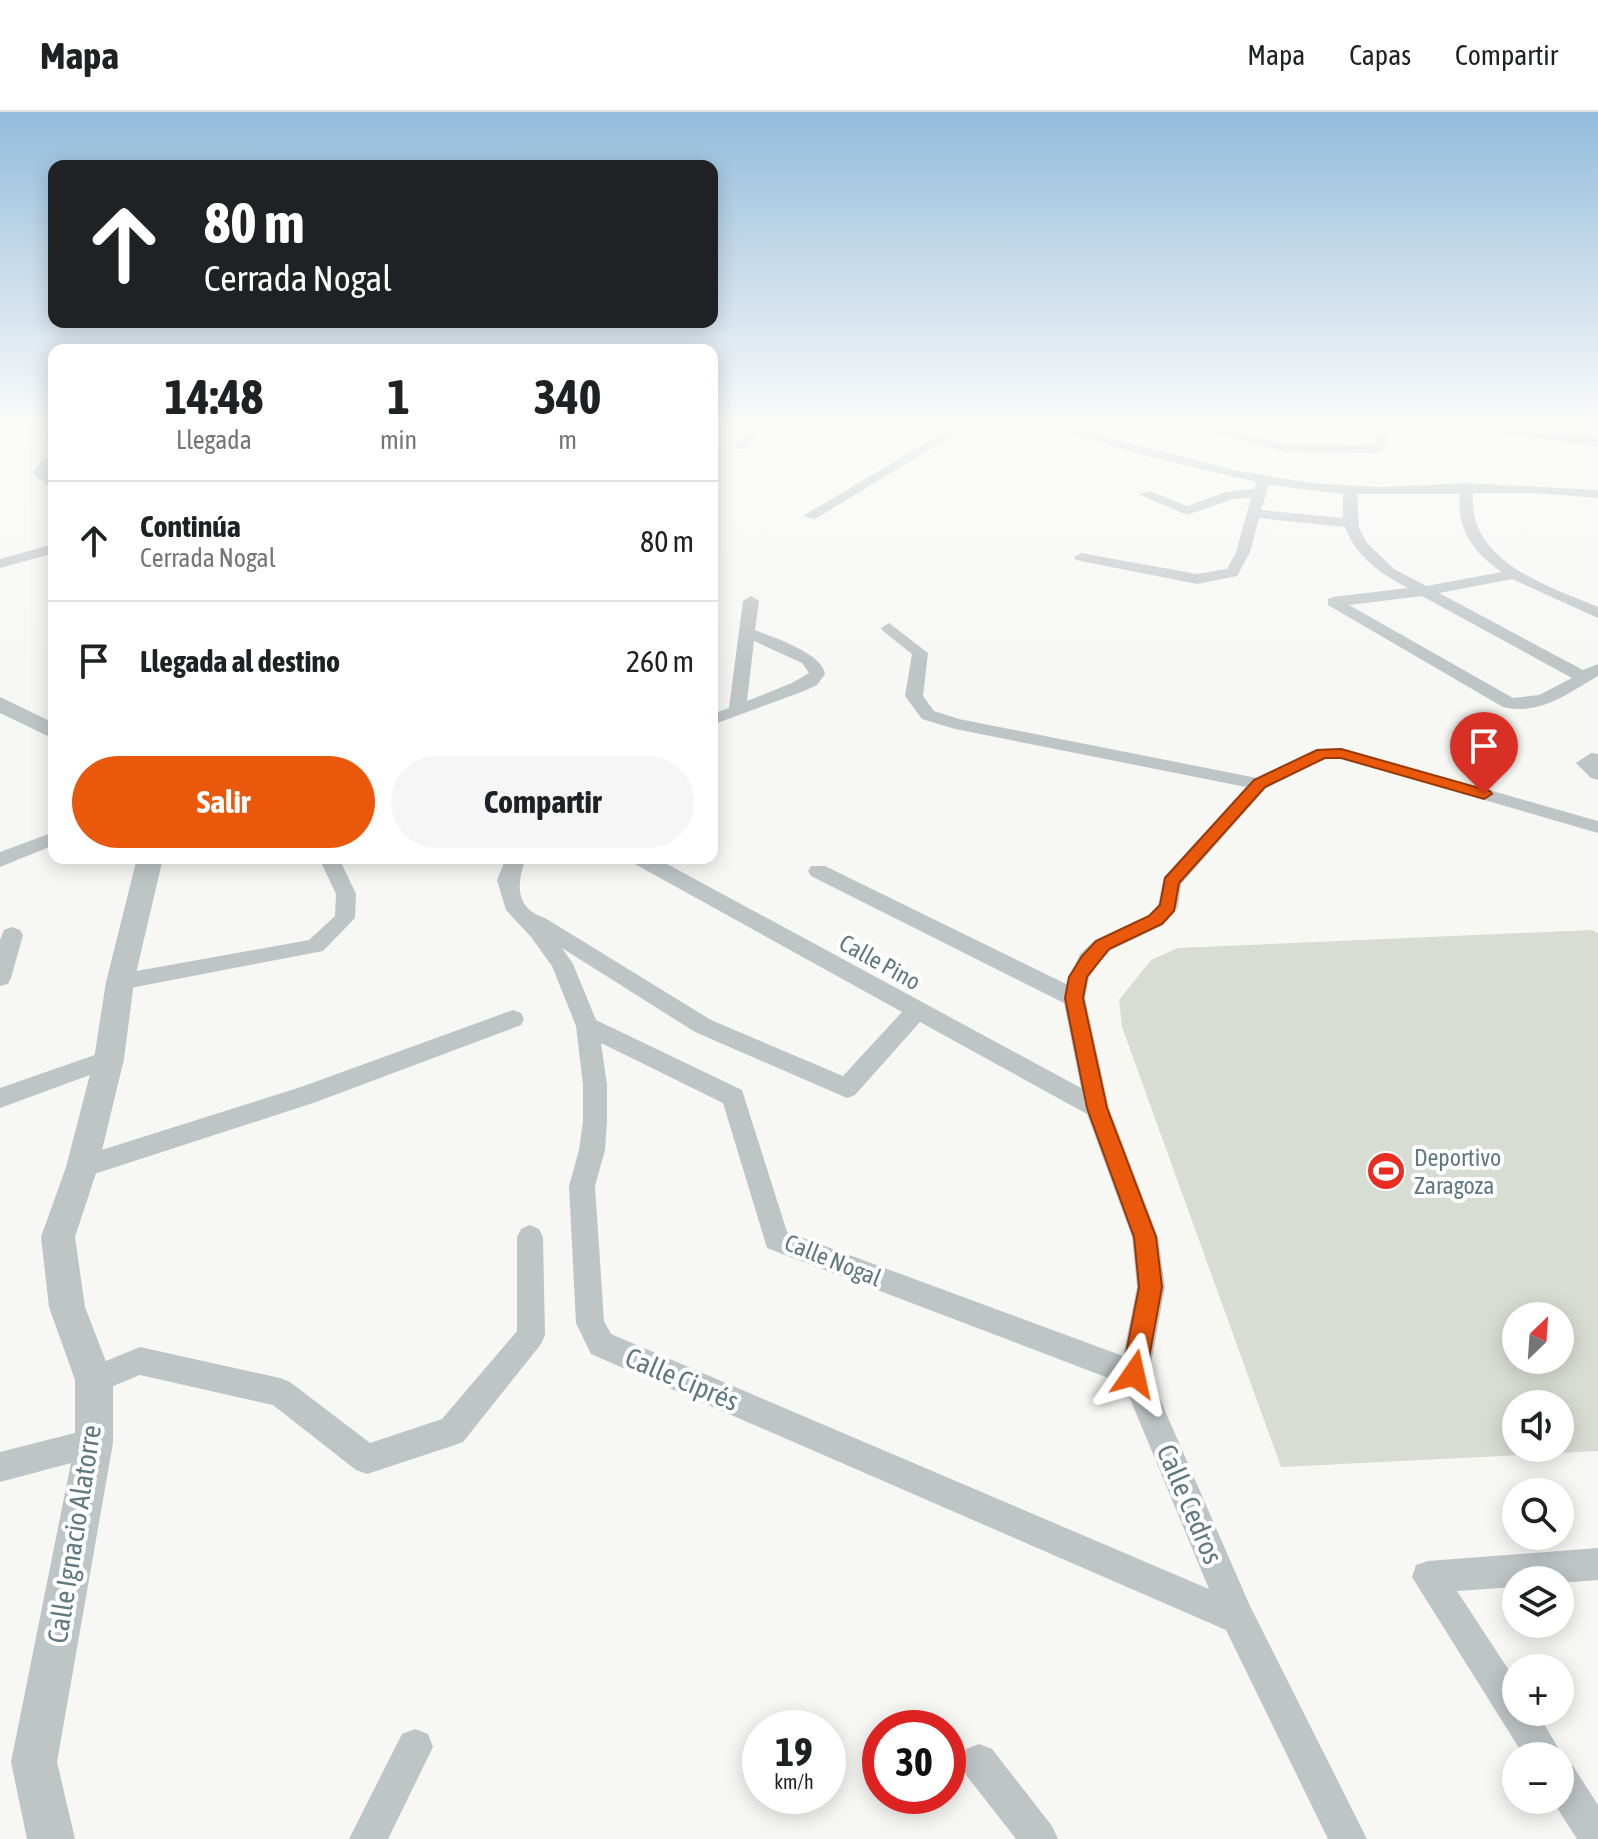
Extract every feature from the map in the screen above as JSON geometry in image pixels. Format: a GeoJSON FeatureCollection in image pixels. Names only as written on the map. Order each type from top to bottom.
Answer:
{"type":"FeatureCollection","features":[{"type":"Feature","properties":{"kind":"street"},"geometry":{"type":"LineString","coordinates":[[810,516],[828,506]]}},
{"type":"Feature","properties":{"kind":"street"},"geometry":{"type":"LineString","coordinates":[[1174,506],[1187,511],[1202,506]]}},
{"type":"Feature","properties":{"kind":"street"},"geometry":{"type":"LineString","coordinates":[[1081,557],[1197,579],[1232,573],[1238,564],[1254,506]]}},
{"type":"Feature","properties":{"kind":"street"},"geometry":{"type":"LineString","coordinates":[[1350,506],[1350,523],[1355,539],[1368,556],[1389,572],[1590,673]]}},
{"type":"Feature","properties":{"kind":"street"},"geometry":{"type":"LineString","coordinates":[[1466,506],[1466,519],[1475,541],[1514,574],[1598,613]]}},
{"type":"Feature","properties":{"kind":"street"},"geometry":{"type":"LineString","coordinates":[[1251,513],[1350,523]]}},
{"type":"Feature","properties":{"kind":"street"},"geometry":{"type":"LineString","coordinates":[[0,564],[48,550]]}},
{"type":"Feature","properties":{"kind":"street"},"geometry":{"type":"LineString","coordinates":[[1514,574],[1424,591],[1333,602],[1509,703],[1527,706],[1547,701],[1590,673]]}},
{"type":"Feature","properties":{"kind":"street"},"geometry":{"type":"LineString","coordinates":[[737,710],[751,601]]}},
{"type":"Feature","properties":{"kind":"street"},"geometry":{"type":"LineString","coordinates":[[889,628],[920,653],[914,696],[928,715],[955,724],[1259,784]]}},
{"type":"Feature","properties":{"kind":"street"},"geometry":{"type":"LineString","coordinates":[[718,718],[798,687],[817,674],[816,667],[808,660],[749,633]]}},
{"type":"Feature","properties":{"kind":"street"},"geometry":{"type":"LineString","coordinates":[[0,704],[48,729]]}},
{"type":"Feature","properties":{"kind":"street"},"geometry":{"type":"LineString","coordinates":[[1134,1374],[1151,1287],[1145,1237],[1097,1108],[1074,998],[1078,977],[1088,960],[1103,945],[1156,920],[1168,907],[1171,882],[1259,784],[1331,752],[1598,827]]}},
{"type":"Feature","properties":{"kind":"street"},"geometry":{"type":"LineString","coordinates":[[1598,759],[1591,758],[1585,763],[1598,774]]}},
{"type":"Feature","properties":{"kind":"street"},"geometry":{"type":"LineString","coordinates":[[0,860],[48,840]]}},
{"type":"Feature","properties":{"kind":"street","name":"Calle Ignacio Alatorre"},"geometry":{"type":"LineString","coordinates":[[51,1839],[34,1762],[94,1443],[94,1380],[67,1307],[58,1237],[82,1167],[109,1059],[120,982],[149,864]]}},
{"type":"Feature","properties":{"kind":"street"},"geometry":{"type":"LineString","coordinates":[[120,982],[315,946],[345,918],[346,894],[332,864]]}},
{"type":"Feature","properties":{"kind":"street"},"geometry":{"type":"LineString","coordinates":[[514,864],[507,880],[516,910],[703,1026],[847,1088],[916,1011]]}},
{"type":"Feature","properties":{"kind":"street","name":"Calle Pino"},"geometry":{"type":"LineString","coordinates":[[651,864],[1097,1108]]}},
{"type":"Feature","properties":{"kind":"street"},"geometry":{"type":"LineString","coordinates":[[818,871],[1074,998]]}},
{"type":"Feature","properties":{"kind":"street","name":"Calle Ciprés"},"geometry":{"type":"LineString","coordinates":[[516,910],[539,932],[562,964],[587,1026],[595,1085],[595,1121],[592,1150],[582,1186],[590,1323],[601,1344],[1238,1618]]}},
{"type":"Feature","properties":{"kind":"street"},"geometry":{"type":"LineString","coordinates":[[0,978],[12,935]]}},
{"type":"Feature","properties":{"kind":"street"},"geometry":{"type":"LineString","coordinates":[[82,1167],[307,1095],[513,1019]]}},
{"type":"Feature","properties":{"kind":"street","name":"Calle Nogal"},"geometry":{"type":"LineString","coordinates":[[587,1026],[733,1097],[776,1240],[1134,1374]]}},
{"type":"Feature","properties":{"kind":"street"},"geometry":{"type":"LineString","coordinates":[[0,1098],[109,1059]]}},
{"type":"Feature","properties":{"kind":"street"},"geometry":{"type":"LineString","coordinates":[[94,1380],[140,1361],[280,1392],[367,1459],[452,1431],[531,1335],[530,1237]]}},
{"type":"Feature","properties":{"kind":"street","name":"Calle Cedros"},"geometry":{"type":"LineString","coordinates":[[1134,1374],[1238,1618],[1348,1839]]}},
{"type":"Feature","properties":{"kind":"street"},"geometry":{"type":"LineString","coordinates":[[0,1467],[94,1443]]}},
{"type":"Feature","properties":{"kind":"street"},"geometry":{"type":"LineString","coordinates":[[1502,1691],[1428,1577],[1598,1564]]}},
{"type":"Feature","properties":{"kind":"street"},"geometry":{"type":"LineString","coordinates":[[368,1839],[415,1747]]}},
{"type":"Feature","properties":{"kind":"street"},"geometry":{"type":"LineString","coordinates":[[979,1762],[1039,1839]]}},
{"type":"Feature","properties":{"kind":"street"},"geometry":{"type":"LineString","coordinates":[[1574,1801],[1598,1838]]}},
{"type":"Feature","properties":{"kind":"shaded area","name":"Deportivo Zaragoza"},"geometry":{"type":"Polygon","coordinates":[[[1592,930],[1598,933],[1598,1451],[1574,1452],[1574,1390],[1502,1390],[1502,1456],[1281,1467],[1122,1027],[1119,1000],[1151,960],[1178,948],[1592,930]]]}},
{"type":"Feature","properties":{"kind":"place","name":"Deportivo Zaragoza"},"geometry":{"type":"Point","coordinates":[1386,1171]}},
{"type":"Feature","properties":{"kind":"route"},"geometry":{"type":"LineString","coordinates":[[1134,1374],[1151,1287],[1145,1237],[1097,1108],[1074,998],[1078,977],[1088,960],[1103,945],[1156,920],[1168,907],[1171,882],[1259,784],[1323,753],[1341,753],[1484,794]]}}]}
